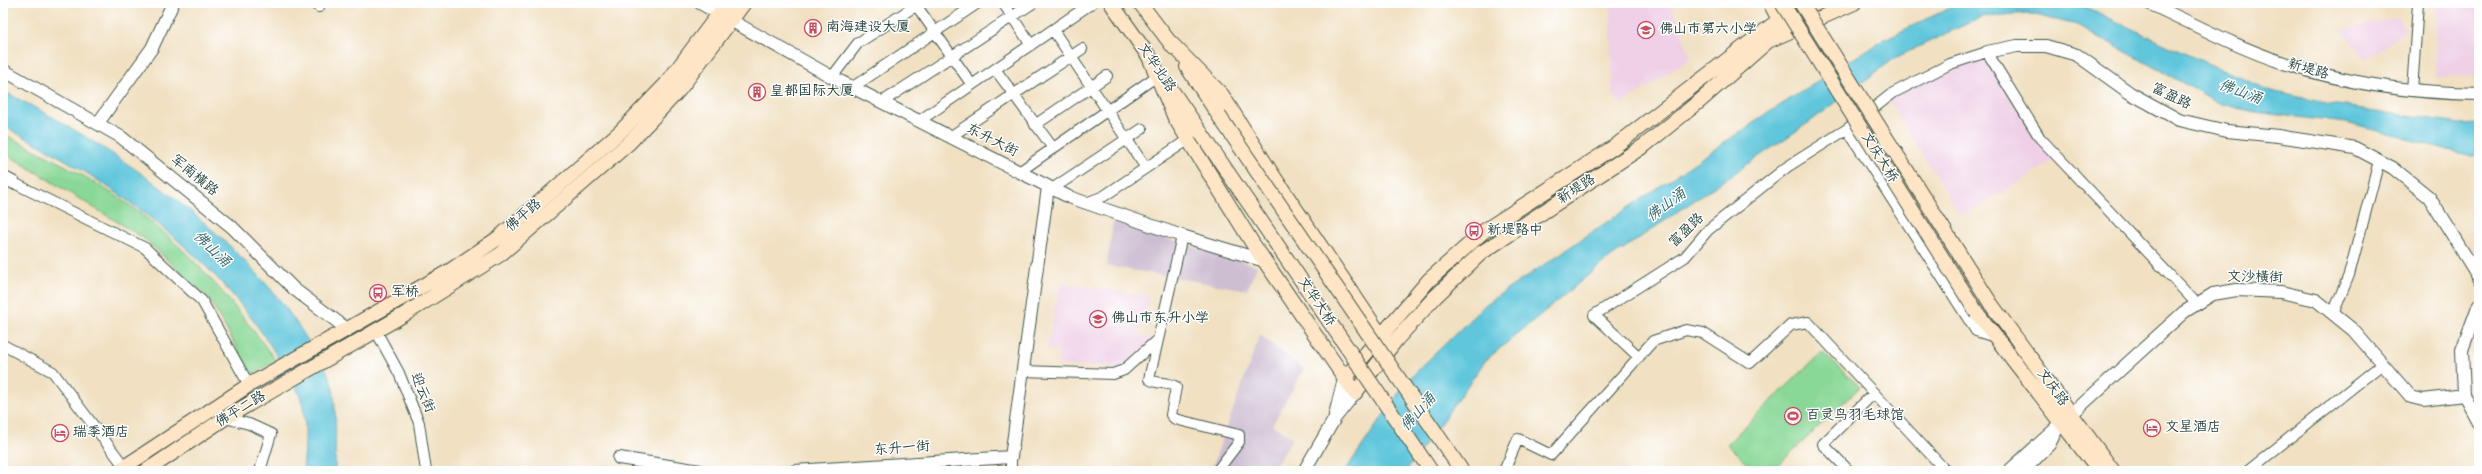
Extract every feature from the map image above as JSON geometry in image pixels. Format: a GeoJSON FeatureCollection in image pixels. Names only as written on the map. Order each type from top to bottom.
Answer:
{"type":"FeatureCollection","features":[{"type":"Feature","properties":{"kind":"main road","name":"佛平路"},"geometry":{"type":"LineString","coordinates":[[338,353],[501,254],[611,158],[679,90],[744,3]]}},
{"type":"Feature","properties":{"kind":"main road","name":"文华北路"},"geometry":{"type":"LineString","coordinates":[[1111,3],[1149,57],[1195,136]]}},
{"type":"Feature","properties":{"kind":"main road"},"geometry":{"type":"LineString","coordinates":[[1140,3],[1170,42],[1218,116],[1462,471]]}},
{"type":"Feature","properties":{"kind":"main road"},"geometry":{"type":"LineString","coordinates":[[1770,3],[1780,19],[1786,33]]}},
{"type":"Feature","properties":{"kind":"main road","name":"文庆大桥"},"geometry":{"type":"LineString","coordinates":[[1782,3],[1977,313]]}},
{"type":"Feature","properties":{"kind":"main road","name":"文庆大桥"},"geometry":{"type":"LineString","coordinates":[[1802,3],[1991,304]]}},
{"type":"Feature","properties":{"kind":"main road","name":"新堤路"},"geometry":{"type":"LineString","coordinates":[[1344,379],[1429,280],[1484,231],[1614,147],[1780,19],[1816,3]]}},
{"type":"Feature","properties":{"kind":"main road","name":"新堤路"},"geometry":{"type":"LineString","coordinates":[[1355,393],[1390,348],[1435,297],[1481,253],[1645,145],[1701,100],[1768,40],[1786,33],[1833,7],[1854,3]]}},
{"type":"Feature","properties":{"kind":"main road","name":"佛平路"},"geometry":{"type":"LineString","coordinates":[[274,371],[451,270],[497,239],[620,132],[666,84],[723,8]]}},
{"type":"Feature","properties":{"kind":"main road"},"geometry":{"type":"LineString","coordinates":[[1170,42],[1222,94],[1272,174],[1390,348]]}},
{"type":"Feature","properties":{"kind":"main road"},"geometry":{"type":"LineString","coordinates":[[1149,57],[1175,118],[1195,136],[1265,261],[1344,379],[1355,393]]}},
{"type":"Feature","properties":{"kind":"main road","name":"文华大桥"},"geometry":{"type":"LineString","coordinates":[[1195,136],[1432,465]]}},
{"type":"Feature","properties":{"kind":"main road","name":"文庆路"},"geometry":{"type":"LineString","coordinates":[[1991,304],[2099,471]]}},
{"type":"Feature","properties":{"kind":"main road","name":"文庆路"},"geometry":{"type":"LineString","coordinates":[[1977,313],[1995,337],[2113,471]]}},
{"type":"Feature","properties":{"kind":"main road","name":"佛平二路"},"geometry":{"type":"LineString","coordinates":[[146,471],[225,418],[338,353]]}},
{"type":"Feature","properties":{"kind":"main road","name":"佛平二路"},"geometry":{"type":"LineString","coordinates":[[121,469],[249,385],[274,371]]}},
{"type":"Feature","properties":{"kind":"street"},"geometry":{"type":"LineString","coordinates":[[98,124],[152,48],[173,3]]}},
{"type":"Feature","properties":{"kind":"street","name":"东升大街"},"geometry":{"type":"LineString","coordinates":[[700,3],[723,8],[732,20],[832,76],[1050,188],[1086,203],[1182,236],[1265,261]]}},
{"type":"Feature","properties":{"kind":"street"},"geometry":{"type":"LineString","coordinates":[[853,87],[978,3]]}},
{"type":"Feature","properties":{"kind":"street"},"geometry":{"type":"LineString","coordinates":[[1003,3],[1031,45]]}},
{"type":"Feature","properties":{"kind":"street"},"geometry":{"type":"LineString","coordinates":[[882,102],[1033,3]]}},
{"type":"Feature","properties":{"kind":"street"},"geometry":{"type":"LineString","coordinates":[[919,121],[1092,3]]}},
{"type":"Feature","properties":{"kind":"street","name":"新堤路"},"geometry":{"type":"LineString","coordinates":[[2148,3],[2282,63],[2332,77],[2412,91],[2479,94]]}},
{"type":"Feature","properties":{"kind":"street"},"geometry":{"type":"LineString","coordinates":[[2412,91],[2418,3]]}},
{"type":"Feature","properties":{"kind":"street"},"geometry":{"type":"LineString","coordinates":[[832,76],[858,43],[918,4],[935,32],[972,85]]}},
{"type":"Feature","properties":{"kind":"street"},"geometry":{"type":"LineString","coordinates":[[1053,30],[1146,168]]}},
{"type":"Feature","properties":{"kind":"street","name":"富盈路"},"geometry":{"type":"LineString","coordinates":[[1639,357],[1594,315],[1685,257],[1708,230],[1787,167],[1847,129],[1893,94],[1950,64],[1987,52],[2017,46],[2046,46],[2078,56],[2130,93],[2179,120],[2227,131],[2278,136],[2355,148],[2393,168],[2429,197],[2479,278]]}},
{"type":"Feature","properties":{"kind":"street"},"geometry":{"type":"LineString","coordinates":[[950,137],[1082,49]]}},
{"type":"Feature","properties":{"kind":"street"},"geometry":{"type":"LineString","coordinates":[[1987,52],[2040,138],[2197,304]]}},
{"type":"Feature","properties":{"kind":"street"},"geometry":{"type":"LineString","coordinates":[[995,69],[1052,148]]}},
{"type":"Feature","properties":{"kind":"street","name":"军南横路"},"geometry":{"type":"LineString","coordinates":[[3,70],[121,137],[232,227],[294,289],[347,329]]}},
{"type":"Feature","properties":{"kind":"street"},"geometry":{"type":"LineString","coordinates":[[1036,125],[1107,76]]}},
{"type":"Feature","properties":{"kind":"street"},"geometry":{"type":"LineString","coordinates":[[1019,172],[1157,76]]}},
{"type":"Feature","properties":{"kind":"street"},"geometry":{"type":"LineString","coordinates":[[1011,471],[1011,457],[1050,188],[1142,129]]}},
{"type":"Feature","properties":{"kind":"street"},"geometry":{"type":"LineString","coordinates":[[1847,129],[1976,331],[1995,337]]}},
{"type":"Feature","properties":{"kind":"street"},"geometry":{"type":"LineString","coordinates":[[1086,203],[1104,196],[1195,136]]}},
{"type":"Feature","properties":{"kind":"street"},"geometry":{"type":"LineString","coordinates":[[2333,314],[2349,275],[2379,161]]}},
{"type":"Feature","properties":{"kind":"street"},"geometry":{"type":"LineString","coordinates":[[3,177],[145,248],[202,301],[249,385]]}},
{"type":"Feature","properties":{"kind":"street"},"geometry":{"type":"LineString","coordinates":[[1182,236],[1149,379],[1153,382],[1172,383],[1176,387],[1171,415],[1175,418],[1239,435],[1239,442],[1217,471]]}},
{"type":"Feature","properties":{"kind":"street","name":"文沙横街"},"geometry":{"type":"LineString","coordinates":[[2009,471],[2184,312],[2214,294],[2236,290],[2281,292],[2316,300],[2353,330],[2381,365],[2411,397],[2423,400],[2464,395]]}},
{"type":"Feature","properties":{"kind":"street"},"geometry":{"type":"LineString","coordinates":[[2479,304],[2462,350],[2464,395],[2479,423]]}},
{"type":"Feature","properties":{"kind":"street"},"geometry":{"type":"LineString","coordinates":[[1504,471],[1518,439],[1551,454],[1653,341],[1686,330],[1703,333],[1750,363],[1791,325],[1808,322],[1946,471]]}},
{"type":"Feature","properties":{"kind":"street","name":"迎云街"},"geometry":{"type":"LineString","coordinates":[[376,331],[399,373],[419,423],[426,471]]}},
{"type":"Feature","properties":{"kind":"street"},"geometry":{"type":"LineString","coordinates":[[1023,371],[1113,374],[1124,370],[1158,339]]}},
{"type":"Feature","properties":{"kind":"street"},"geometry":{"type":"LineString","coordinates":[[3,345],[53,372],[121,469]]}},
{"type":"Feature","properties":{"kind":"street"},"geometry":{"type":"LineString","coordinates":[[2248,471],[2381,365]]}},
{"type":"Feature","properties":{"kind":"street","name":"新堤路"},"geometry":{"type":"LineString","coordinates":[[1334,418],[1344,379]]}},
{"type":"Feature","properties":{"kind":"street","name":"新堤路"},"geometry":{"type":"LineString","coordinates":[[1304,471],[1334,418],[1355,393]]}},
{"type":"Feature","properties":{"kind":"street"},"geometry":{"type":"LineString","coordinates":[[1849,471],[1823,444],[1874,393]]}},
{"type":"Feature","properties":{"kind":"street"},"geometry":{"type":"LineString","coordinates":[[225,418],[249,424],[270,434],[260,471]]}},
{"type":"Feature","properties":{"kind":"street"},"geometry":{"type":"LineString","coordinates":[[2025,471],[2050,445],[2066,419]]}},
{"type":"Feature","properties":{"kind":"street","name":"东升一街"},"geometry":{"type":"LineString","coordinates":[[795,471],[1011,457]]}},
{"type":"Feature","properties":{"kind":"street"},"geometry":{"type":"LineString","coordinates":[[619,458],[700,471]]}},
{"type":"Feature","properties":{"kind":"street"},"geometry":{"type":"LineString","coordinates":[[1423,471],[1432,465]]}},
{"type":"Feature","properties":{"kind":"shaded area","name":"佛山市第六小学"},"geometry":{"type":"Polygon","coordinates":[[[1611,3],[1671,3],[1691,58],[1621,105],[1612,93],[1611,3]]]}},
{"type":"Feature","properties":{"kind":"shaded area"},"geometry":{"type":"Polygon","coordinates":[[[2436,3],[2479,3],[2479,77],[2435,76],[2436,3]]]}},
{"type":"Feature","properties":{"kind":"shaded area"},"geometry":{"type":"Polygon","coordinates":[[[2397,17],[2407,31],[2365,60],[2342,30],[2397,17]]]}},
{"type":"Feature","properties":{"kind":"shaded area"},"geometry":{"type":"Polygon","coordinates":[[[1987,52],[2058,157],[2027,178],[1961,216],[1887,98],[1987,52]]]}},
{"type":"Feature","properties":{"kind":"shaded area"},"geometry":{"type":"Polygon","coordinates":[[[1113,222],[1257,266],[1247,290],[1107,266],[1113,222]]]}},
{"type":"Feature","properties":{"kind":"shaded area","name":"佛山市东升小学"},"geometry":{"type":"Polygon","coordinates":[[[1060,283],[1148,296],[1149,302],[1137,335],[1153,339],[1121,367],[1058,366],[1058,350],[1047,349],[1060,283]]]}},
{"type":"Feature","properties":{"kind":"shaded area"},"geometry":{"type":"Polygon","coordinates":[[[1260,335],[1304,369],[1272,425],[1293,438],[1271,471],[1208,471],[1213,465],[1260,335]]]}},
{"type":"Feature","properties":{"kind":"green space"},"geometry":{"type":"Polygon","coordinates":[[[3,134],[86,177],[113,194],[160,229],[182,249],[222,292],[241,314],[276,361],[252,374],[209,299],[145,239],[3,152],[3,134]]]}},
{"type":"Feature","properties":{"kind":"green space","name":"百灵鸟羽毛球馆"},"geometry":{"type":"Polygon","coordinates":[[[1822,352],[1860,387],[1772,471],[1754,471],[1727,444],[1822,352]]]}},
{"type":"Feature","properties":{"kind":"water","name":"佛山涌"},"geometry":{"type":"Polygon","coordinates":[[[1960,3],[2072,3],[2088,8],[2177,50],[2271,91],[2331,104],[2458,124],[2479,123],[2479,155],[2472,156],[2346,123],[2255,112],[2221,104],[2077,25],[2027,13],[1981,17],[1895,58],[1811,121],[1604,262],[1486,360],[1406,471],[1345,471],[1407,381],[1486,304],[1768,113],[1883,40],[1960,3]]]}},
{"type":"Feature","properties":{"kind":"water","name":"佛山涌"},"geometry":{"type":"Polygon","coordinates":[[[3,91],[90,139],[134,168],[217,234],[254,270],[286,309],[320,359],[330,378],[333,387],[335,410],[335,471],[303,471],[305,428],[301,397],[257,326],[228,290],[196,257],[160,226],[122,197],[43,147],[3,126],[3,91]]]}},
{"type":"Feature","properties":{"kind":"place","name":"南海建设大厦"},"geometry":{"type":"Point","coordinates":[813,28]}},
{"type":"Feature","properties":{"kind":"place","name":"佛山市第六小学"},"geometry":{"type":"Point","coordinates":[1646,30]}},
{"type":"Feature","properties":{"kind":"place","name":"皇都国际大厦"},"geometry":{"type":"Point","coordinates":[757,92]}},
{"type":"Feature","properties":{"kind":"place","name":"新堤路中"},"geometry":{"type":"Point","coordinates":[1474,231]}},
{"type":"Feature","properties":{"kind":"place","name":"军桥"},"geometry":{"type":"Point","coordinates":[378,293]}},
{"type":"Feature","properties":{"kind":"place","name":"佛山市东升小学"},"geometry":{"type":"Point","coordinates":[1098,319]}},
{"type":"Feature","properties":{"kind":"place","name":"百灵鸟羽毛球馆"},"geometry":{"type":"Point","coordinates":[1793,416]}},
{"type":"Feature","properties":{"kind":"place","name":"文星酒店"},"geometry":{"type":"Point","coordinates":[2152,428]}},
{"type":"Feature","properties":{"kind":"place","name":"瑞季酒店"},"geometry":{"type":"Point","coordinates":[60,433]}}]}
